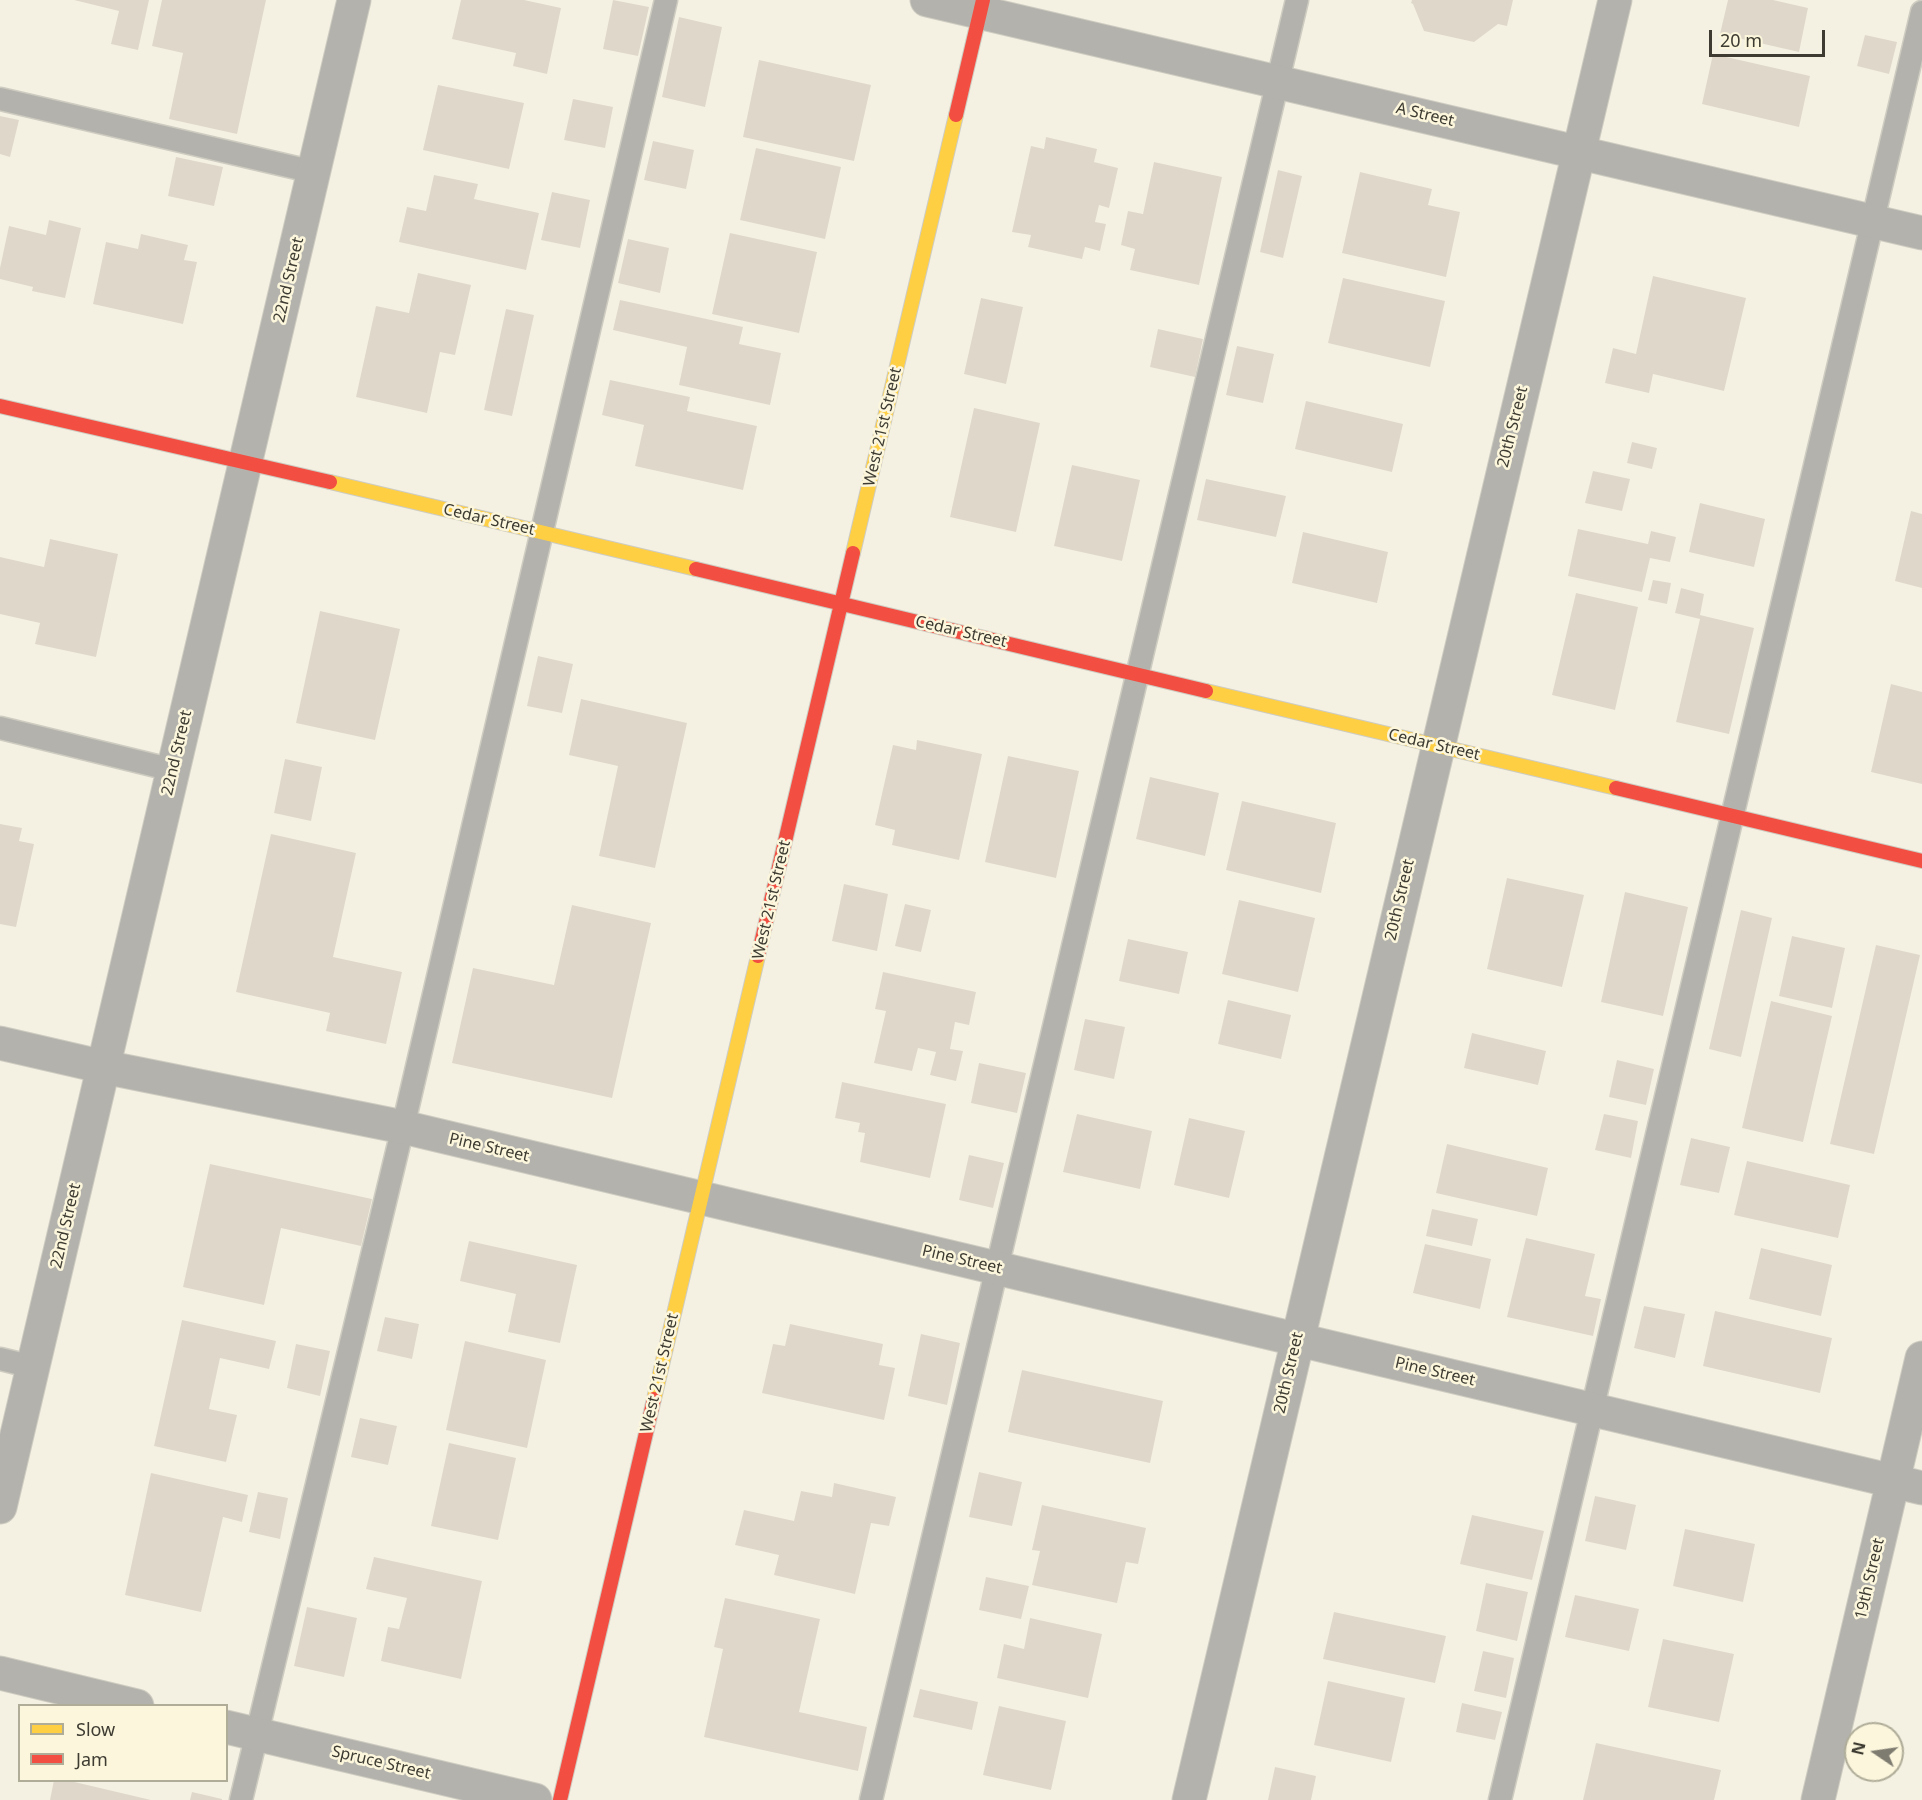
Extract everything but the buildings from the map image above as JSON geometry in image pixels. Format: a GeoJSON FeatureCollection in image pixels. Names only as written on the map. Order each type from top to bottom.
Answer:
{"type":"FeatureCollection","features":[{"type":"Feature","properties":{"kind":"street","name":"22nd Street"},"geometry":{"type":"LineString","coordinates":[[0,1507],[354,0]]}},
{"type":"Feature","properties":{"kind":"street","name":"A Street"},"geometry":{"type":"LineString","coordinates":[[927,0],[982,6],[1278,81],[1922,233]]}},
{"type":"Feature","properties":{"kind":"street","name":"20th Street"},"geometry":{"type":"LineString","coordinates":[[1189,1800],[1615,0]]}},
{"type":"Feature","properties":{"kind":"street","name":"West 21st Street"},"geometry":{"type":"LineString","coordinates":[[560,1800],[982,6]]}},
{"type":"Feature","properties":{"kind":"street","name":"Cedar Street"},"geometry":{"type":"LineString","coordinates":[[0,406],[542,532],[1922,861]]}},
{"type":"Feature","properties":{"kind":"street","name":"Pine Street"},"geometry":{"type":"LineString","coordinates":[[0,1043],[104,1067],[403,1127],[1907,1485]]}},
{"type":"Feature","properties":{"kind":"street","name":"19th Street"},"geometry":{"type":"LineString","coordinates":[[1818,1800],[1907,1485],[1922,1359]]}},
{"type":"Feature","properties":{"kind":"street"},"geometry":{"type":"LineString","coordinates":[[0,1673],[129,1704]]}},
{"type":"Feature","properties":{"kind":"street","name":"Spruce Street"},"geometry":{"type":"LineString","coordinates":[[241,1730],[535,1800]]}},
{"type":"Feature","properties":{"kind":"lane"},"geometry":{"type":"LineString","coordinates":[[241,1800],[241,1730],[403,1127],[666,0]]}},
{"type":"Feature","properties":{"kind":"lane"},"geometry":{"type":"LineString","coordinates":[[871,1800],[1297,0]]}},
{"type":"Feature","properties":{"kind":"lane"},"geometry":{"type":"LineString","coordinates":[[1500,1800],[1922,12]]}},
{"type":"Feature","properties":{"kind":"lane"},"geometry":{"type":"LineString","coordinates":[[0,99],[314,172]]}},
{"type":"Feature","properties":{"kind":"lane"},"geometry":{"type":"LineString","coordinates":[[0,728],[173,770]]}},
{"type":"Feature","properties":{"kind":"lane"},"geometry":{"type":"LineString","coordinates":[[0,1359],[33,1366]]}},
{"type":"Feature","properties":{"kind":"traffic: slow"},"geometry":{"type":"LineString","coordinates":[[853,553],[956,115]]}},
{"type":"Feature","properties":{"kind":"traffic: slow"},"geometry":{"type":"LineString","coordinates":[[330,482],[696,569]]}},
{"type":"Feature","properties":{"kind":"traffic: slow"},"geometry":{"type":"LineString","coordinates":[[1206,691],[1616,788]]}},
{"type":"Feature","properties":{"kind":"traffic: slow"},"geometry":{"type":"LineString","coordinates":[[654,1399],[758,956]]}},
{"type":"Feature","properties":{"kind":"traffic: jam"},"geometry":{"type":"LineString","coordinates":[[956,115],[983,0]]}},
{"type":"Feature","properties":{"kind":"traffic: jam"},"geometry":{"type":"LineString","coordinates":[[0,406],[330,482]]}},
{"type":"Feature","properties":{"kind":"traffic: jam"},"geometry":{"type":"LineString","coordinates":[[758,956],[853,553]]}},
{"type":"Feature","properties":{"kind":"traffic: jam"},"geometry":{"type":"LineString","coordinates":[[696,569],[1206,691]]}},
{"type":"Feature","properties":{"kind":"traffic: jam"},"geometry":{"type":"LineString","coordinates":[[1616,788],[1922,861]]}},
{"type":"Feature","properties":{"kind":"traffic: jam"},"geometry":{"type":"LineString","coordinates":[[560,1800],[654,1399]]}}]}
